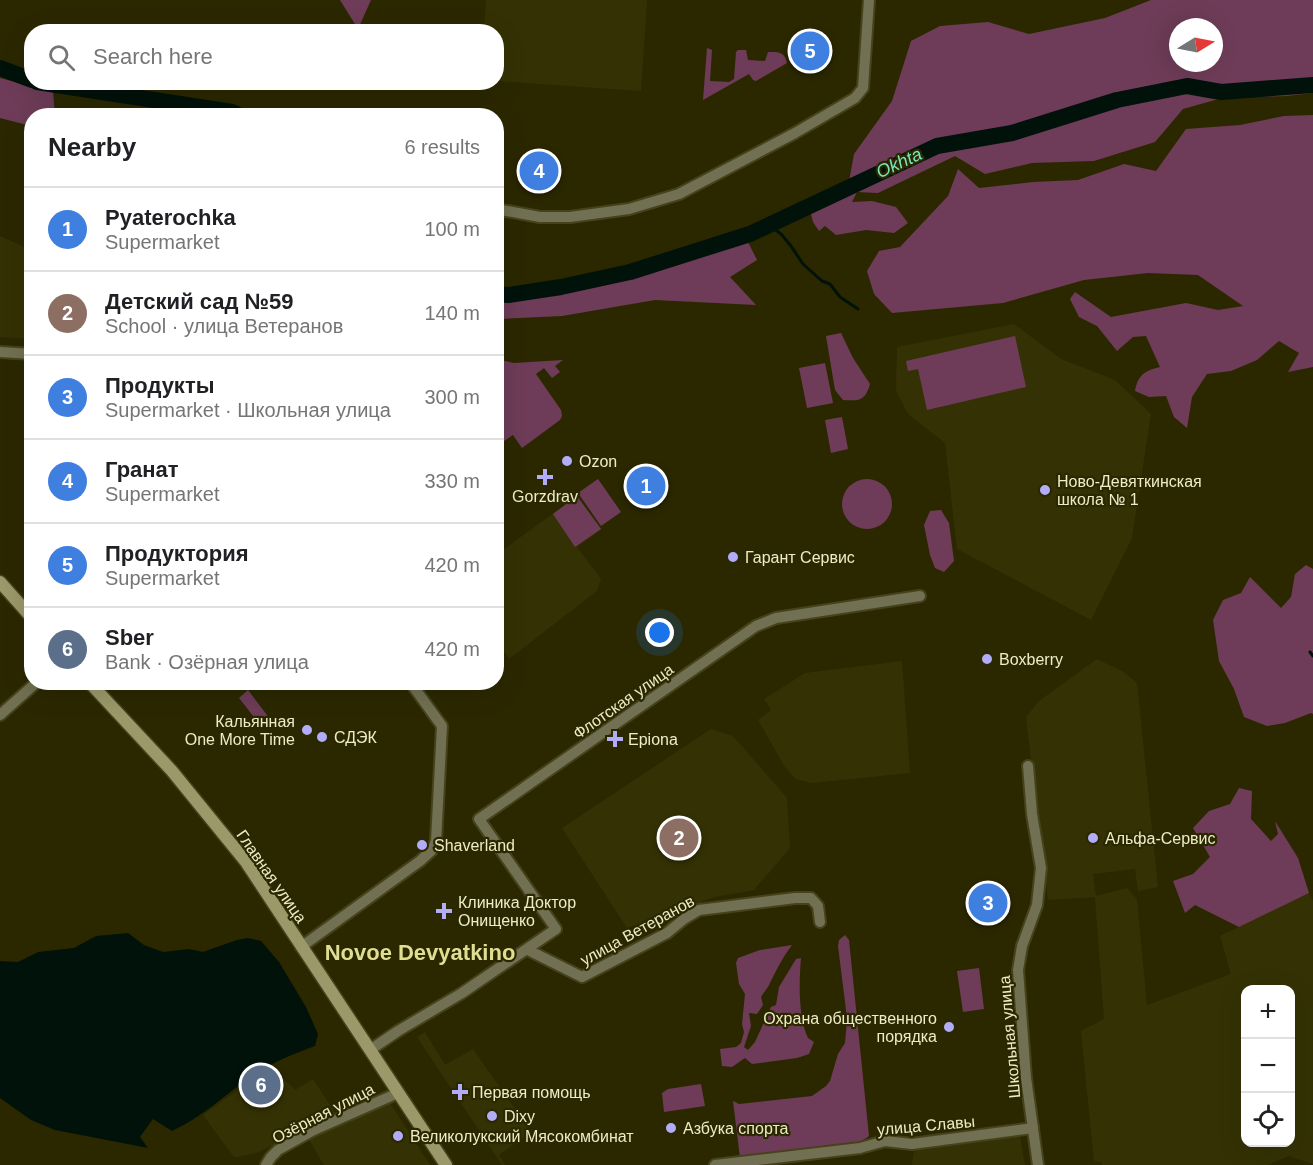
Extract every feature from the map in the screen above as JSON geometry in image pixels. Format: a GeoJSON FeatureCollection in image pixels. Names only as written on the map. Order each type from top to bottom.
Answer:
{"type":"FeatureCollection","features":[{"type":"Feature","properties":{"kind":"main road"},"geometry":{"type":"LineString","coordinates":[[0,582],[24,609]]}},
{"type":"Feature","properties":{"kind":"main road","name":"Главная улица"},"geometry":{"type":"LineString","coordinates":[[96,690],[172,771],[246,862],[446,1165]]}},
{"type":"Feature","properties":{"kind":"street"},"geometry":{"type":"LineString","coordinates":[[504,210],[540,217],[570,217],[629,209],[679,194],[855,98],[863,88],[869,0]]}},
{"type":"Feature","properties":{"kind":"street"},"geometry":{"type":"LineString","coordinates":[[0,352],[24,354]]}},
{"type":"Feature","properties":{"kind":"street","name":"Флотская улица"},"geometry":{"type":"LineString","coordinates":[[528,950],[556,929],[479,819],[756,626],[776,618],[920,596]]}},
{"type":"Feature","properties":{"kind":"street"},"geometry":{"type":"LineString","coordinates":[[0,715],[28,690]]}},
{"type":"Feature","properties":{"kind":"street"},"geometry":{"type":"LineString","coordinates":[[301,947],[415,865],[432,850],[436,841],[438,818],[442,726],[416,690]]}},
{"type":"Feature","properties":{"kind":"street","name":"Школьная улица"},"geometry":{"type":"LineString","coordinates":[[1029,766],[1032,814],[1041,868],[1036,905],[1022,946],[1018,970],[1020,1013],[1038,1165]]}},
{"type":"Feature","properties":{"kind":"street","name":"улица Ветеранов"},"geometry":{"type":"LineString","coordinates":[[528,950],[582,977],[667,933],[684,919],[703,909],[811,898],[818,906],[820,922]]}},
{"type":"Feature","properties":{"kind":"street"},"geometry":{"type":"LineString","coordinates":[[370,1050],[528,950]]}},
{"type":"Feature","properties":{"kind":"street","name":"Озёрная улица"},"geometry":{"type":"LineString","coordinates":[[266,1165],[278,1150],[314,1130],[398,1093]]}},
{"type":"Feature","properties":{"kind":"street","name":"улица Славы"},"geometry":{"type":"LineString","coordinates":[[716,1165],[860,1148],[885,1141],[912,1144],[1033,1128]]}},
{"type":"Feature","properties":{"kind":"shaded area"},"geometry":{"type":"Polygon","coordinates":[[[340,0],[371,0],[360,24],[355,24],[340,0]]]}},
{"type":"Feature","properties":{"kind":"shaded area"},"geometry":{"type":"Polygon","coordinates":[[[486,0],[647,0],[641,91],[504,81],[504,24],[484,24],[486,0]]]}},
{"type":"Feature","properties":{"kind":"shaded area"},"geometry":{"type":"Polygon","coordinates":[[[1151,0],[1313,0],[1313,93],[1222,98],[1183,109],[1155,142],[1094,161],[1032,163],[985,174],[955,156],[878,193],[857,192],[852,202],[872,201],[896,207],[908,223],[894,233],[866,230],[836,235],[825,226],[819,231],[813,222],[810,210],[848,187],[854,154],[892,101],[911,41],[940,26],[988,22],[1029,34],[1105,18],[1151,0]]]}},
{"type":"Feature","properties":{"kind":"shaded area"},"geometry":{"type":"Polygon","coordinates":[[[707,48],[712,50],[710,81],[729,82],[734,79],[738,50],[746,50],[748,60],[765,61],[768,52],[780,53],[787,63],[756,81],[749,74],[703,100],[707,48]]]}},
{"type":"Feature","properties":{"kind":"shaded area"},"geometry":{"type":"Polygon","coordinates":[[[0,78],[24,84],[24,90],[53,92],[54,108],[24,108],[24,124],[0,118],[0,78]]]}},
{"type":"Feature","properties":{"kind":"shaded area"},"geometry":{"type":"Polygon","coordinates":[[[1313,115],[1313,367],[1288,372],[1299,353],[1279,341],[1257,360],[1231,371],[1207,374],[1192,397],[1187,428],[1174,417],[1166,396],[1149,397],[1135,391],[1143,374],[1160,367],[1146,336],[1133,337],[1117,351],[1097,326],[1079,317],[1070,299],[1075,292],[1111,317],[1186,303],[1218,310],[1243,306],[1198,275],[1148,273],[1084,280],[1003,303],[892,313],[874,294],[867,271],[879,251],[900,247],[948,196],[958,169],[979,188],[1078,180],[1124,164],[1156,171],[1186,129],[1240,125],[1284,116],[1313,115]]]}},
{"type":"Feature","properties":{"kind":"shaded area"},"geometry":{"type":"Polygon","coordinates":[[[0,236],[24,247],[24,339],[0,337],[0,236]]]}},
{"type":"Feature","properties":{"kind":"shaded area"},"geometry":{"type":"Polygon","coordinates":[[[746,238],[757,260],[730,277],[756,305],[655,300],[562,316],[504,319],[504,298],[604,281],[746,238]]]}},
{"type":"Feature","properties":{"kind":"shaded area","name":"Ново-Девяткинская школа № 1"},"geometry":{"type":"Polygon","coordinates":[[[1014,324],[1061,359],[1115,380],[1151,414],[1132,538],[1091,620],[957,549],[945,443],[908,414],[896,391],[897,347],[1014,324]]]}},
{"type":"Feature","properties":{"kind":"shaded area"},"geometry":{"type":"Polygon","coordinates":[[[841,333],[853,358],[870,384],[864,397],[858,400],[843,400],[835,390],[826,336],[841,333]]]}},
{"type":"Feature","properties":{"kind":"shaded area"},"geometry":{"type":"Polygon","coordinates":[[[1015,336],[1026,387],[927,410],[918,369],[908,371],[906,361],[1015,336]]]}},
{"type":"Feature","properties":{"kind":"shaded area"},"geometry":{"type":"Polygon","coordinates":[[[563,360],[555,366],[560,372],[552,378],[544,368],[536,374],[561,410],[560,420],[522,448],[513,435],[504,441],[504,361],[514,363],[563,360]]]}},
{"type":"Feature","properties":{"kind":"shaded area"},"geometry":{"type":"Polygon","coordinates":[[[825,363],[833,403],[807,408],[799,368],[825,363]]]}},
{"type":"Feature","properties":{"kind":"shaded area"},"geometry":{"type":"Polygon","coordinates":[[[842,417],[848,449],[831,453],[825,420],[842,417]]]}},
{"type":"Feature","properties":{"kind":"shaded area"},"geometry":{"type":"Polygon","coordinates":[[[598,479],[621,512],[601,526],[578,493],[598,479]]]}},
{"type":"Feature","properties":{"kind":"shaded area"},"geometry":{"type":"Polygon","coordinates":[[[862,479],[872,479],[885,486],[892,499],[892,509],[885,522],[872,529],[862,529],[853,525],[846,518],[842,509],[842,499],[846,490],[853,483],[862,479]]]}},
{"type":"Feature","properties":{"kind":"shaded area"},"geometry":{"type":"Polygon","coordinates":[[[577,496],[602,529],[577,547],[601,579],[597,591],[509,659],[504,652],[504,549],[577,496]]]}},
{"type":"Feature","properties":{"kind":"shaded area"},"geometry":{"type":"Polygon","coordinates":[[[577,496],[601,529],[575,547],[553,514],[577,496]]]}},
{"type":"Feature","properties":{"kind":"shaded area"},"geometry":{"type":"Polygon","coordinates":[[[941,510],[949,523],[954,561],[944,572],[935,568],[924,525],[930,511],[941,510]]]}},
{"type":"Feature","properties":{"kind":"shaded area"},"geometry":{"type":"Polygon","coordinates":[[[1306,565],[1313,569],[1313,714],[1267,726],[1244,717],[1234,689],[1219,661],[1213,620],[1223,600],[1241,593],[1250,577],[1281,608],[1291,597],[1295,574],[1306,565]]]}},
{"type":"Feature","properties":{"kind":"shaded area"},"geometry":{"type":"Polygon","coordinates":[[[1097,659],[1122,671],[1137,683],[1158,887],[1138,891],[1135,869],[1093,874],[1096,896],[1127,888],[1137,899],[1147,1005],[1231,974],[1220,936],[1309,893],[1313,901],[1313,1164],[1289,1156],[1268,1165],[1102,1165],[1101,1162],[1094,1161],[1081,1031],[1104,1019],[1095,897],[1048,900],[1026,717],[1039,701],[1097,659]]]}},
{"type":"Feature","properties":{"kind":"shaded area"},"geometry":{"type":"Polygon","coordinates":[[[902,661],[910,773],[812,783],[796,779],[785,767],[758,720],[771,710],[764,699],[805,673],[902,661]]]}},
{"type":"Feature","properties":{"kind":"shaded area"},"geometry":{"type":"Polygon","coordinates":[[[248,690],[270,719],[261,726],[239,698],[248,690]]]}},
{"type":"Feature","properties":{"kind":"shaded area"},"geometry":{"type":"Polygon","coordinates":[[[711,729],[733,736],[787,798],[790,848],[754,890],[715,897],[627,928],[562,828],[711,729]]]}},
{"type":"Feature","properties":{"kind":"shaded area"},"geometry":{"type":"Polygon","coordinates":[[[1239,788],[1252,791],[1251,819],[1271,841],[1278,834],[1275,821],[1298,858],[1309,893],[1239,927],[1195,905],[1185,913],[1173,881],[1193,874],[1210,857],[1193,828],[1209,811],[1230,804],[1239,788]]]}},
{"type":"Feature","properties":{"kind":"shaded area"},"geometry":{"type":"Polygon","coordinates":[[[128,933],[144,945],[163,952],[189,949],[203,952],[237,940],[248,938],[261,941],[279,962],[306,1007],[318,1034],[315,1046],[256,1073],[205,1112],[172,1131],[153,1119],[140,1137],[148,1148],[55,1130],[31,1120],[0,1098],[0,961],[18,962],[38,952],[74,948],[96,936],[128,933]]]}},
{"type":"Feature","properties":{"kind":"shaded area"},"geometry":{"type":"Polygon","coordinates":[[[845,935],[849,940],[869,1136],[846,1145],[740,1158],[733,1101],[739,1104],[812,1096],[830,1081],[838,1054],[845,1043],[847,1018],[838,946],[839,940],[845,935]]]}},
{"type":"Feature","properties":{"kind":"shaded area"},"geometry":{"type":"Polygon","coordinates":[[[792,945],[761,997],[763,1005],[757,1014],[749,1013],[751,1026],[744,1047],[748,1050],[755,1042],[771,1007],[776,1005],[779,987],[796,959],[801,958],[802,1020],[808,1038],[814,1042],[809,1054],[797,1058],[752,1064],[745,1058],[732,1067],[722,1066],[720,1049],[736,1047],[741,1043],[744,1032],[742,1024],[745,994],[739,984],[736,963],[738,958],[760,950],[792,945]]]}},
{"type":"Feature","properties":{"kind":"shaded area"},"geometry":{"type":"Polygon","coordinates":[[[979,968],[984,1009],[963,1012],[957,971],[979,968]]]}},
{"type":"Feature","properties":{"kind":"shaded area"},"geometry":{"type":"Polygon","coordinates":[[[425,1032],[445,1065],[473,1049],[531,1132],[499,1155],[505,1165],[502,1165],[417,1037],[425,1032]]]}},
{"type":"Feature","properties":{"kind":"shaded area"},"geometry":{"type":"Polygon","coordinates":[[[271,1066],[295,1090],[313,1079],[336,1114],[257,1153],[233,1156],[203,1115],[271,1066]]]}},
{"type":"Feature","properties":{"kind":"shaded area"},"geometry":{"type":"Polygon","coordinates":[[[701,1084],[705,1106],[664,1112],[662,1093],[668,1089],[701,1084]]]}},
{"type":"Feature","properties":{"kind":"shaded area"},"geometry":{"type":"Polygon","coordinates":[[[388,1100],[430,1165],[324,1165],[308,1138],[388,1100]]]}},
{"type":"Feature","properties":{"kind":"shaded area"},"geometry":{"type":"Polygon","coordinates":[[[1020,1136],[1025,1165],[912,1165],[914,1151],[1020,1136]]]}},
{"type":"Feature","properties":{"kind":"waterway","name":"Okhta"},"geometry":{"type":"LineString","coordinates":[[0,68],[24,77]]}},
{"type":"Feature","properties":{"kind":"waterway","name":"Okhta"},"geometry":{"type":"LineString","coordinates":[[504,295],[561,287],[630,272],[750,234],[937,146],[1012,133],[1117,100],[1187,86],[1221,92],[1313,85]]}},
{"type":"Feature","properties":{"kind":"waterway","name":"Okhta"},"geometry":{"type":"LineString","coordinates":[[89,90],[206,108]]}},
{"type":"Feature","properties":{"kind":"waterway"},"geometry":{"type":"LineString","coordinates":[[769,225],[781,234],[803,264],[822,281],[830,284],[840,297],[858,309]]}},
{"type":"Feature","properties":{"kind":"waterway"},"geometry":{"type":"LineString","coordinates":[[1310,652],[1313,656]]}},
{"type":"Feature","properties":{"kind":"place","name":"Продуктория"},"geometry":{"type":"Point","coordinates":[810,51]}},
{"type":"Feature","properties":{"kind":"place","name":"Гранат"},"geometry":{"type":"Point","coordinates":[539,171]}},
{"type":"Feature","properties":{"kind":"place","name":"Ozon"},"geometry":{"type":"Point","coordinates":[567,461]}},
{"type":"Feature","properties":{"kind":"place","name":"Gorzdrav"},"geometry":{"type":"Point","coordinates":[545,477]}},
{"type":"Feature","properties":{"kind":"place","name":"Pyaterochka"},"geometry":{"type":"Point","coordinates":[646,486]}},
{"type":"Feature","properties":{"kind":"place","name":"Ново-Девяткинская школа № 1"},"geometry":{"type":"Point","coordinates":[1045,490]}},
{"type":"Feature","properties":{"kind":"place","name":"Гарант Сервис"},"geometry":{"type":"Point","coordinates":[733,557]}},
{"type":"Feature","properties":{"kind":"place","name":"Boxberry"},"geometry":{"type":"Point","coordinates":[987,659]}},
{"type":"Feature","properties":{"kind":"place","name":"Кальянная One More Time"},"geometry":{"type":"Point","coordinates":[307,730]}},
{"type":"Feature","properties":{"kind":"place","name":"СДЭК"},"geometry":{"type":"Point","coordinates":[322,737]}},
{"type":"Feature","properties":{"kind":"place","name":"Epiona"},"geometry":{"type":"Point","coordinates":[615,739]}},
{"type":"Feature","properties":{"kind":"place","name":"Детский сад №59"},"geometry":{"type":"Point","coordinates":[679,838]}},
{"type":"Feature","properties":{"kind":"place","name":"Альфа-Сервис"},"geometry":{"type":"Point","coordinates":[1093,838]}},
{"type":"Feature","properties":{"kind":"place","name":"Shaverland"},"geometry":{"type":"Point","coordinates":[422,845]}},
{"type":"Feature","properties":{"kind":"place","name":"Продукты"},"geometry":{"type":"Point","coordinates":[988,903]}},
{"type":"Feature","properties":{"kind":"place","name":"Клиника Доктор Онищенко"},"geometry":{"type":"Point","coordinates":[444,911]}},
{"type":"Feature","properties":{"kind":"place","name":"Охрана общественного порядка"},"geometry":{"type":"Point","coordinates":[949,1027]}},
{"type":"Feature","properties":{"kind":"place","name":"Sber"},"geometry":{"type":"Point","coordinates":[261,1085]}},
{"type":"Feature","properties":{"kind":"place","name":"Первая помощь"},"geometry":{"type":"Point","coordinates":[460,1092]}},
{"type":"Feature","properties":{"kind":"place","name":"Dixy"},"geometry":{"type":"Point","coordinates":[492,1116]}},
{"type":"Feature","properties":{"kind":"place","name":"Азбука спорта"},"geometry":{"type":"Point","coordinates":[671,1128]}},
{"type":"Feature","properties":{"kind":"place","name":"Великолукский Мясокомбинат"},"geometry":{"type":"Point","coordinates":[398,1136]}},
{"type":"Feature","properties":{"kind":"district","name":"Novoe Devyatkino"},"geometry":{"type":"Point","coordinates":[420,952]}}]}
